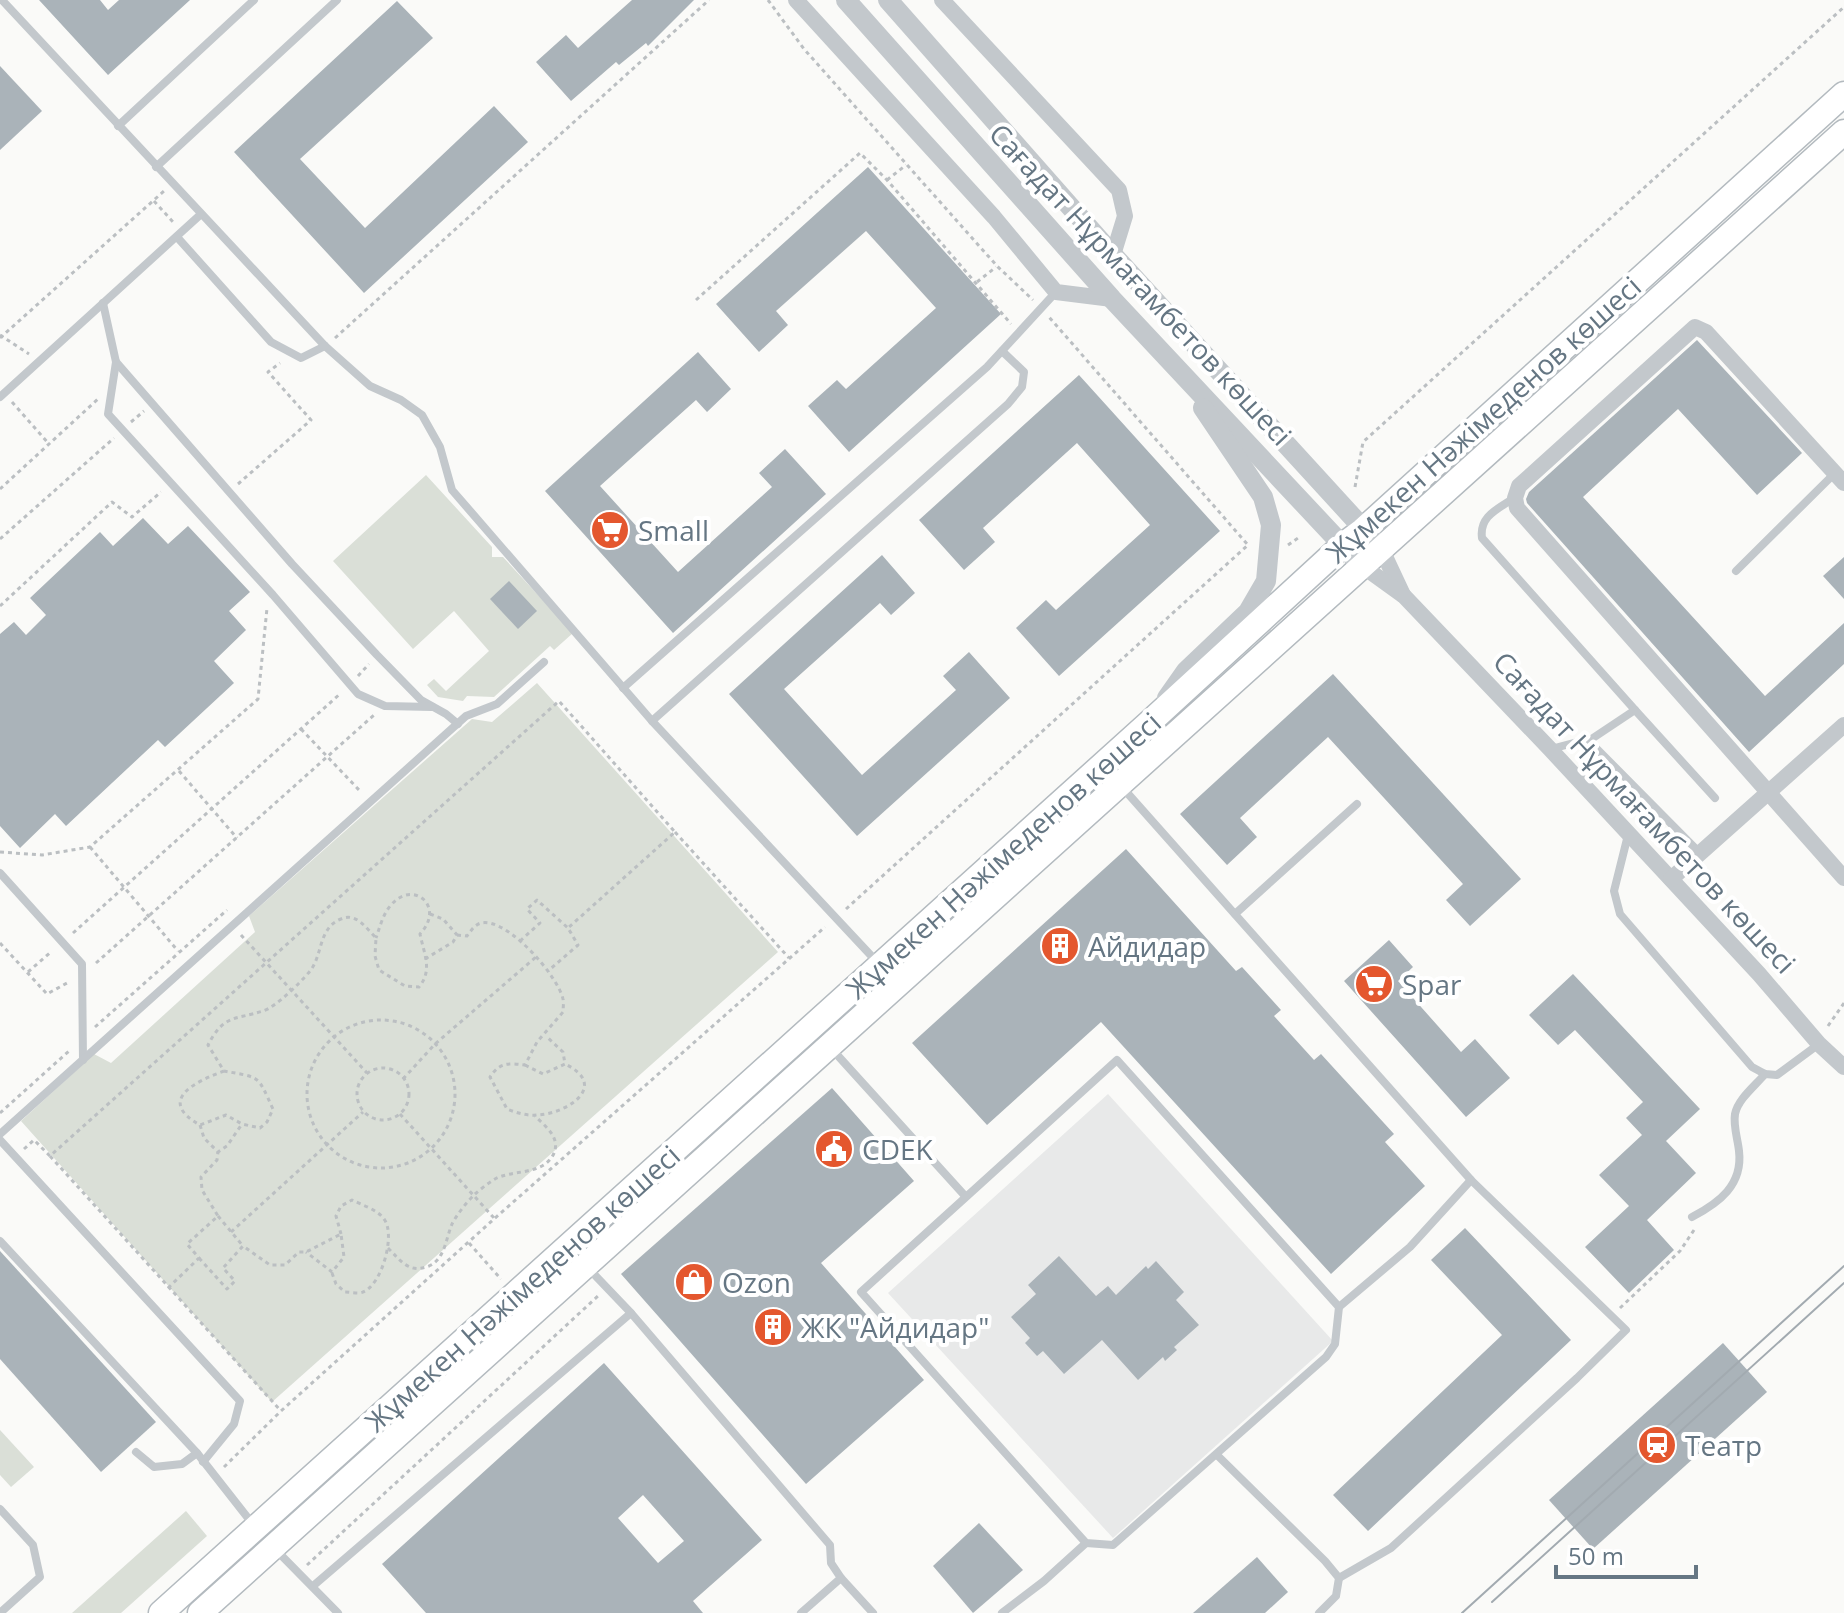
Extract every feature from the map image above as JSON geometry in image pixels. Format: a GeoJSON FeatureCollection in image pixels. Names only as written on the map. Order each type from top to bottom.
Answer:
{"type":"FeatureCollection","features":[{"type":"Feature","properties":{"kind":"main road","name":"Жұмекен Нәжімеденов көшесі"},"geometry":{"type":"LineString","coordinates":[[161,1613],[1844,94]]}},
{"type":"Feature","properties":{"kind":"main road","name":"Жұмекен Нәжімеденов көшесі"},"geometry":{"type":"LineString","coordinates":[[200,1613],[1844,132]]}},
{"type":"Feature","properties":{"kind":"street"},"geometry":{"type":"LineString","coordinates":[[796,0],[994,217],[1056,292],[1112,299]]}},
{"type":"Feature","properties":{"kind":"street","name":"Сағадат Нұрмағамбетов көшесі"},"geometry":{"type":"LineString","coordinates":[[846,0],[1112,299],[1353,538],[1381,548],[1404,596]]}},
{"type":"Feature","properties":{"kind":"street","name":"Сағадат Нұрмағамбетов көшесі"},"geometry":{"type":"LineString","coordinates":[[888,0],[1113,255],[1353,538],[1361,565],[1404,596],[1671,879],[1819,1044],[1844,1067]]}},
{"type":"Feature","properties":{"kind":"street"},"geometry":{"type":"LineString","coordinates":[[942,0],[1119,190],[1125,216],[1113,255]]}},
{"type":"Feature","properties":{"kind":"street"},"geometry":{"type":"LineString","coordinates":[[1839,478],[1706,332],[1695,327],[1519,486],[1515,498],[1517,508],[1844,878]]}},
{"type":"Feature","properties":{"kind":"street"},"geometry":{"type":"LineString","coordinates":[[1147,334],[1198,401],[1263,497],[1271,525],[1266,581],[1248,612],[1186,671],[1150,722]]}},
{"type":"Feature","properties":{"kind":"street"},"geometry":{"type":"LineString","coordinates":[[1671,879],[1844,725]]}},
{"type":"Feature","properties":{"kind":"lane"},"geometry":{"type":"LineString","coordinates":[[2,0],[325,346],[370,386],[401,400],[422,415],[440,447],[452,490],[652,721],[879,964]]}},
{"type":"Feature","properties":{"kind":"lane"},"geometry":{"type":"LineString","coordinates":[[118,126],[254,0]]}},
{"type":"Feature","properties":{"kind":"lane"},"geometry":{"type":"LineString","coordinates":[[156,167],[337,0]]}},
{"type":"Feature","properties":{"kind":"lane"},"geometry":{"type":"LineString","coordinates":[[2,395],[200,215]]}},
{"type":"Feature","properties":{"kind":"lane"},"geometry":{"type":"LineString","coordinates":[[179,235],[271,342],[301,358],[325,346]]}},
{"type":"Feature","properties":{"kind":"lane"},"geometry":{"type":"LineString","coordinates":[[623,688],[1002,351],[1056,292]]}},
{"type":"Feature","properties":{"kind":"lane"},"geometry":{"type":"LineString","coordinates":[[103,303],[116,362],[108,414],[273,595],[358,694],[385,706],[433,707]]}},
{"type":"Feature","properties":{"kind":"lane"},"geometry":{"type":"LineString","coordinates":[[652,721],[1008,404],[1022,387],[1024,372],[1002,351]]}},
{"type":"Feature","properties":{"kind":"lane"},"geometry":{"type":"LineString","coordinates":[[116,362],[377,655],[421,700],[458,724]]}},
{"type":"Feature","properties":{"kind":"lane"},"geometry":{"type":"LineString","coordinates":[[1736,571],[1839,478]]}},
{"type":"Feature","properties":{"kind":"lane"},"geometry":{"type":"LineString","coordinates":[[1515,498],[1486,516],[1481,529],[1482,538],[1715,798]]}},
{"type":"Feature","properties":{"kind":"lane"},"geometry":{"type":"LineString","coordinates":[[0,1134],[191,966],[466,716],[497,704],[544,662]]}},
{"type":"Feature","properties":{"kind":"lane"},"geometry":{"type":"LineString","coordinates":[[1587,742],[1635,710]]}},
{"type":"Feature","properties":{"kind":"lane"},"geometry":{"type":"LineString","coordinates":[[1550,749],[1581,741],[1594,746],[1700,853]]}},
{"type":"Feature","properties":{"kind":"lane"},"geometry":{"type":"LineString","coordinates":[[1119,784],[1471,1180],[1626,1330],[1391,1548],[1339,1578]]}},
{"type":"Feature","properties":{"kind":"lane"},"geometry":{"type":"LineString","coordinates":[[1235,914],[1357,804]]}},
{"type":"Feature","properties":{"kind":"lane"},"geometry":{"type":"LineString","coordinates":[[1628,833],[1614,891],[1620,914],[1752,1067],[1765,1074],[1777,1075],[1819,1044]]}},
{"type":"Feature","properties":{"kind":"lane"},"geometry":{"type":"LineString","coordinates":[[0,873],[82,964],[83,1060]]}},
{"type":"Feature","properties":{"kind":"lane"},"geometry":{"type":"LineString","coordinates":[[829,1046],[966,1197]]}},
{"type":"Feature","properties":{"kind":"lane"},"geometry":{"type":"LineString","coordinates":[[1339,1307],[1117,1060],[861,1292],[1086,1543],[1113,1545],[1326,1357],[1335,1344],[1339,1307],[1410,1247],[1471,1180]]}},
{"type":"Feature","properties":{"kind":"lane"},"geometry":{"type":"LineString","coordinates":[[1692,1217],[1727,1194],[1738,1173],[1740,1156],[1735,1116],[1739,1104],[1765,1074]]}},
{"type":"Feature","properties":{"kind":"lane"},"geometry":{"type":"LineString","coordinates":[[0,1140],[240,1401],[234,1424],[203,1462]]}},
{"type":"Feature","properties":{"kind":"lane"},"geometry":{"type":"LineString","coordinates":[[0,1241],[197,1453],[273,1547],[338,1613]]}},
{"type":"Feature","properties":{"kind":"lane"},"geometry":{"type":"LineString","coordinates":[[585,1266],[631,1313],[830,1545],[831,1563],[873,1613]]}},
{"type":"Feature","properties":{"kind":"lane"},"geometry":{"type":"LineString","coordinates":[[313,1586],[631,1313]]}},
{"type":"Feature","properties":{"kind":"lane"},"geometry":{"type":"LineString","coordinates":[[136,1452],[154,1467],[182,1464],[197,1453]]}},
{"type":"Feature","properties":{"kind":"lane"},"geometry":{"type":"LineString","coordinates":[[1217,1455],[1339,1578],[1336,1596],[1319,1613]]}},
{"type":"Feature","properties":{"kind":"lane"},"geometry":{"type":"LineString","coordinates":[[0,1509],[33,1545],[40,1577],[0,1613]]}},
{"type":"Feature","properties":{"kind":"lane"},"geometry":{"type":"LineString","coordinates":[[1002,1613],[1086,1543]]}},
{"type":"Feature","properties":{"kind":"lane"},"geometry":{"type":"LineString","coordinates":[[801,1613],[841,1578]]}},
{"type":"Feature","properties":{"kind":"path"},"geometry":{"type":"LineString","coordinates":[[325,346],[709,0]]}},
{"type":"Feature","properties":{"kind":"path"},"geometry":{"type":"LineString","coordinates":[[768,0],[804,49],[906,165],[997,266],[1041,308]]}},
{"type":"Feature","properties":{"kind":"path"},"geometry":{"type":"LineString","coordinates":[[1355,487],[1363,442],[1844,7]]}},
{"type":"Feature","properties":{"kind":"path"},"geometry":{"type":"LineString","coordinates":[[696,300],[860,153],[977,282],[1018,333]]}},
{"type":"Feature","properties":{"kind":"path"},"geometry":{"type":"LineString","coordinates":[[887,180],[906,165]]}},
{"type":"Feature","properties":{"kind":"path"},"geometry":{"type":"LineString","coordinates":[[39,361],[1,336],[172,184]]}},
{"type":"Feature","properties":{"kind":"path"},"geometry":{"type":"LineString","coordinates":[[154,201],[179,235]]}},
{"type":"Feature","properties":{"kind":"path"},"geometry":{"type":"LineString","coordinates":[[977,282],[997,266]]}},
{"type":"Feature","properties":{"kind":"path"},"geometry":{"type":"LineString","coordinates":[[229,491],[311,420],[268,372],[279,363],[297,370],[301,358]]}},
{"type":"Feature","properties":{"kind":"path"},"geometry":{"type":"LineString","coordinates":[[0,489],[112,385]]}},
{"type":"Feature","properties":{"kind":"path"},"geometry":{"type":"LineString","coordinates":[[2,395],[49,444]]}},
{"type":"Feature","properties":{"kind":"path"},"geometry":{"type":"LineString","coordinates":[[0,539],[152,403]]}},
{"type":"Feature","properties":{"kind":"path"},"geometry":{"type":"LineString","coordinates":[[0,606],[112,502],[132,517],[171,484]]}},
{"type":"Feature","properties":{"kind":"path"},"geometry":{"type":"LineString","coordinates":[[1286,547],[1298,538]]}},
{"type":"Feature","properties":{"kind":"path"},"geometry":{"type":"LineString","coordinates":[[0,852],[42,855],[90,847],[258,699],[267,600],[273,595]]}},
{"type":"Feature","properties":{"kind":"path"},"geometry":{"type":"LineString","coordinates":[[28,972],[350,685],[377,655]]}},
{"type":"Feature","properties":{"kind":"path"},"geometry":{"type":"LineString","coordinates":[[50,1156],[559,701],[789,958]]}},
{"type":"Feature","properties":{"kind":"path"},"geometry":{"type":"LineString","coordinates":[[0,943],[47,994],[82,975],[385,706]]}},
{"type":"Feature","properties":{"kind":"path"},"geometry":{"type":"LineString","coordinates":[[301,729],[360,791]]}},
{"type":"Feature","properties":{"kind":"path"},"geometry":{"type":"LineString","coordinates":[[178,770],[237,838]]}},
{"type":"Feature","properties":{"kind":"path"},"geometry":{"type":"LineString","coordinates":[[568,928],[675,832]]}},
{"type":"Feature","properties":{"kind":"path"},"geometry":{"type":"LineString","coordinates":[[90,847],[191,966]]}},
{"type":"Feature","properties":{"kind":"path"},"geometry":{"type":"LineString","coordinates":[[416,895],[425,900],[430,914],[429,925],[420,934],[428,965],[427,977],[419,987],[405,986],[379,970],[375,956],[376,938],[393,902],[405,896],[416,895]]}},
{"type":"Feature","properties":{"kind":"path"},"geometry":{"type":"LineString","coordinates":[[520,941],[540,923],[527,909],[537,900],[568,928],[578,945],[548,971]]}},
{"type":"Feature","properties":{"kind":"path"},"geometry":{"type":"LineString","coordinates":[[0,1113],[227,910]]}},
{"type":"Feature","properties":{"kind":"path"},"geometry":{"type":"LineString","coordinates":[[430,914],[443,919],[457,935],[467,936],[475,926],[492,924],[520,941],[548,971],[563,999],[563,1012],[537,1042],[525,1065]]}},
{"type":"Feature","properties":{"kind":"path"},"geometry":{"type":"LineString","coordinates":[[224,1071],[208,1045],[216,1029],[226,1021],[266,1011],[290,991],[313,968],[327,930],[337,920],[349,916],[358,920],[376,938]]}},
{"type":"Feature","properties":{"kind":"path"},"geometry":{"type":"LineString","coordinates":[[234,926],[367,1073]]}},
{"type":"Feature","properties":{"kind":"path"},"geometry":{"type":"LineString","coordinates":[[425,959],[453,942],[457,935]]}},
{"type":"Feature","properties":{"kind":"path"},"geometry":{"type":"LineString","coordinates":[[403,1079],[435,1044],[536,957]]}},
{"type":"Feature","properties":{"kind":"path"},"geometry":{"type":"LineString","coordinates":[[1819,1044],[1844,1003]]}},
{"type":"Feature","properties":{"kind":"path"},"geometry":{"type":"LineString","coordinates":[[382,1020],[405,1024],[426,1034],[435,1044],[452,1072],[455,1099],[449,1125],[432,1150],[412,1162],[386,1169],[359,1166],[335,1154],[317,1134],[307,1109],[307,1081],[317,1056],[332,1037],[359,1023],[382,1020]]}},
{"type":"Feature","properties":{"kind":"path"},"geometry":{"type":"LineString","coordinates":[[545,1035],[563,1052],[565,1064]]}},
{"type":"Feature","properties":{"kind":"path"},"geometry":{"type":"LineString","coordinates":[[507,1062],[525,1065],[543,1074],[565,1064],[579,1071],[584,1078],[584,1090],[574,1103],[561,1111],[535,1116],[507,1109],[490,1077],[496,1067],[507,1062]]}},
{"type":"Feature","properties":{"kind":"path"},"geometry":{"type":"LineString","coordinates":[[387,1069],[403,1079],[408,1097],[400,1114],[382,1120],[371,1118],[363,1112],[357,1092],[360,1081],[367,1073],[387,1069]]}},
{"type":"Feature","properties":{"kind":"path"},"geometry":{"type":"LineString","coordinates":[[200,1125],[226,1115],[242,1124],[260,1128],[273,1109],[263,1083],[256,1077],[224,1071],[195,1081],[182,1096],[181,1109],[186,1117],[200,1125],[204,1138],[218,1152]]}},
{"type":"Feature","properties":{"kind":"path"},"geometry":{"type":"LineString","coordinates":[[231,1232],[325,1143],[363,1112]]}},
{"type":"Feature","properties":{"kind":"path"},"geometry":{"type":"LineString","coordinates":[[400,1114],[494,1219]]}},
{"type":"Feature","properties":{"kind":"path"},"geometry":{"type":"LineString","coordinates":[[388,1248],[412,1270],[430,1266],[439,1258],[453,1221],[474,1195],[496,1178],[543,1165],[552,1157],[556,1143],[552,1133],[535,1116]]}},
{"type":"Feature","properties":{"kind":"path"},"geometry":{"type":"LineString","coordinates":[[242,1124],[201,1177],[202,1190],[218,1216],[243,1246],[270,1265],[285,1265],[299,1252],[306,1252],[341,1234]]}},
{"type":"Feature","properties":{"kind":"path"},"geometry":{"type":"LineString","coordinates":[[15,1157],[34,1140],[281,1411]]}},
{"type":"Feature","properties":{"kind":"path"},"geometry":{"type":"LineString","coordinates":[[306,1252],[332,1272],[336,1284],[345,1292],[363,1292],[376,1282],[388,1248],[389,1227],[383,1216],[352,1200],[341,1206],[336,1216],[344,1257],[332,1272]]}},
{"type":"Feature","properties":{"kind":"path"},"geometry":{"type":"LineString","coordinates":[[1612,1316],[1680,1251],[1693,1234],[1701,1212]]}},
{"type":"Feature","properties":{"kind":"path"},"geometry":{"type":"LineString","coordinates":[[218,1216],[187,1244],[227,1289],[235,1281],[223,1268],[243,1246]]}},
{"type":"Feature","properties":{"kind":"path"},"geometry":{"type":"LineString","coordinates":[[469,1243],[515,1295]]}},
{"type":"Feature","properties":{"kind":"path"},"geometry":{"type":"LineString","coordinates":[[168,1288],[199,1258]]}},
{"type":"Feature","properties":{"kind":"path"},"geometry":{"type":"LineString","coordinates":[[299,1573],[606,1288]]}},
{"type":"Feature","properties":{"kind":"shaded area"},"geometry":{"type":"Polygon","coordinates":[[[426,475],[492,547],[492,557],[503,557],[573,633],[554,650],[550,646],[494,697],[467,696],[463,701],[438,697],[427,685],[434,679],[446,691],[489,651],[454,611],[413,649],[333,561],[426,475]]]}},
{"type":"Feature","properties":{"kind":"shaded area"},"geometry":{"type":"Polygon","coordinates":[[[537,683],[778,952],[272,1402],[21,1121],[94,1054],[111,1063],[255,932],[249,916],[472,719],[492,722],[537,683]]]}},
{"type":"Feature","properties":{"kind":"shaded area"},"geometry":{"type":"Polygon","coordinates":[[[1108,1094],[1333,1341],[1113,1538],[888,1293],[1108,1094]]]}},
{"type":"Feature","properties":{"kind":"shaded area"},"geometry":{"type":"Polygon","coordinates":[[[0,1430],[34,1467],[11,1487],[0,1475],[0,1430]]]}},
{"type":"Feature","properties":{"kind":"shaded area"},"geometry":{"type":"Polygon","coordinates":[[[186,1511],[207,1536],[121,1613],[72,1613],[186,1511]]]}},
{"type":"Feature","properties":{"kind":"building"},"geometry":{"type":"Polygon","coordinates":[[[39,0],[100,0],[108,10],[119,0],[190,0],[108,75],[39,0]]]}},
{"type":"Feature","properties":{"kind":"building"},"geometry":{"type":"Polygon","coordinates":[[[632,0],[694,0],[648,46],[646,43],[619,65],[616,62],[571,101],[536,62],[566,35],[578,48],[632,0]]]}},
{"type":"Feature","properties":{"kind":"building"},"geometry":{"type":"Polygon","coordinates":[[[397,1],[433,38],[300,159],[365,228],[494,106],[528,142],[364,293],[234,152],[397,1]]]}},
{"type":"Feature","properties":{"kind":"building"},"geometry":{"type":"Polygon","coordinates":[[[0,66],[42,111],[0,150],[0,66]]]}},
{"type":"Feature","properties":{"kind":"building"},"geometry":{"type":"Polygon","coordinates":[[[868,167],[1001,314],[849,452],[808,406],[837,380],[846,389],[936,308],[866,231],[776,311],[788,325],[759,352],[716,304],[868,167]]]}},
{"type":"Feature","properties":{"kind":"building"},"geometry":{"type":"Polygon","coordinates":[[[1697,340],[1802,453],[1757,495],[1678,409],[1583,497],[1765,696],[1844,623],[1844,664],[1749,752],[1526,499],[1529,492],[1697,340]]]}},
{"type":"Feature","properties":{"kind":"building"},"geometry":{"type":"Polygon","coordinates":[[[698,352],[731,389],[707,412],[696,400],[600,486],[678,572],[772,487],[759,473],[785,449],[826,494],[673,633],[545,491],[698,352]]]}},
{"type":"Feature","properties":{"kind":"building"},"geometry":{"type":"Polygon","coordinates":[[[1079,375],[1220,531],[1059,676],[1016,628],[1046,600],[1056,610],[1150,525],[1077,443],[983,528],[995,542],[964,570],[919,520],[1079,375]]]}},
{"type":"Feature","properties":{"kind":"building"},"geometry":{"type":"Polygon","coordinates":[[[143,518],[168,544],[188,526],[250,592],[229,611],[246,630],[214,661],[234,683],[165,747],[158,740],[66,826],[55,814],[20,848],[0,826],[0,634],[14,622],[26,635],[46,615],[30,598],[100,532],[113,546],[143,518]]]}},
{"type":"Feature","properties":{"kind":"building"},"geometry":{"type":"Polygon","coordinates":[[[882,555],[915,593],[891,615],[880,603],[784,689],[862,775],[956,690],[943,676],[969,652],[1010,698],[857,836],[729,694],[882,555]]]}},
{"type":"Feature","properties":{"kind":"building"},"geometry":{"type":"Polygon","coordinates":[[[1844,557],[1844,599],[1823,576],[1844,557]]]}},
{"type":"Feature","properties":{"kind":"building"},"geometry":{"type":"Polygon","coordinates":[[[509,581],[537,611],[518,629],[490,599],[509,581]]]}},
{"type":"Feature","properties":{"kind":"building"},"geometry":{"type":"Polygon","coordinates":[[[1333,674],[1521,879],[1470,926],[1446,900],[1463,884],[1328,737],[1240,818],[1257,837],[1227,865],[1180,814],[1333,674]]]}},
{"type":"Feature","properties":{"kind":"building"},"geometry":{"type":"Polygon","coordinates":[[[1126,849],[1236,971],[1242,967],[1281,1010],[1274,1016],[1314,1060],[1321,1054],[1394,1134],[1385,1142],[1425,1186],[1331,1274],[1101,1022],[987,1125],[912,1043],[1126,849]]]}},
{"type":"Feature","properties":{"kind":"building"},"geometry":{"type":"Polygon","coordinates":[[[1389,940],[1413,967],[1398,981],[1461,1052],[1475,1039],[1510,1078],[1466,1117],[1344,981],[1389,940]]]}},
{"type":"Feature","properties":{"kind":"building"},"geometry":{"type":"Polygon","coordinates":[[[1573,974],[1700,1109],[1666,1141],[1696,1173],[1647,1220],[1674,1250],[1629,1293],[1585,1247],[1629,1206],[1599,1175],[1642,1135],[1626,1118],[1643,1102],[1575,1030],[1558,1045],[1529,1015],[1573,974]]]}},
{"type":"Feature","properties":{"kind":"building","name":"ЖК \"Айдидар\""},"geometry":{"type":"Polygon","coordinates":[[[832,1088],[914,1181],[821,1263],[924,1380],[806,1484],[621,1274],[832,1088]]]}},
{"type":"Feature","properties":{"kind":"building"},"geometry":{"type":"Polygon","coordinates":[[[1465,1228],[1571,1340],[1368,1531],[1333,1495],[1502,1335],[1431,1260],[1465,1228]]]}},
{"type":"Feature","properties":{"kind":"building"},"geometry":{"type":"Polygon","coordinates":[[[0,1251],[156,1422],[101,1472],[0,1359],[0,1251]]]}},
{"type":"Feature","properties":{"kind":"building"},"geometry":{"type":"Polygon","coordinates":[[[1059,1256],[1096,1296],[1108,1286],[1116,1295],[1146,1266],[1148,1269],[1156,1261],[1184,1292],[1176,1300],[1199,1325],[1174,1347],[1177,1350],[1165,1361],[1163,1357],[1138,1380],[1102,1340],[1064,1374],[1043,1351],[1037,1356],[1025,1343],[1030,1338],[1011,1317],[1036,1294],[1028,1285],[1059,1256]]]}},
{"type":"Feature","properties":{"kind":"building"},"geometry":{"type":"Polygon","coordinates":[[[1723,1343],[1767,1392],[1593,1549],[1549,1500],[1723,1343]]]}},
{"type":"Feature","properties":{"kind":"building"},"geometry":{"type":"Polygon","coordinates":[[[604,1363],[762,1540],[693,1601],[703,1613],[426,1613],[382,1564],[604,1363]],[[643,1495],[618,1518],[658,1563],[684,1541],[643,1495]]]}},
{"type":"Feature","properties":{"kind":"building"},"geometry":{"type":"Polygon","coordinates":[[[979,1523],[1023,1570],[973,1613],[933,1566],[979,1523]]]}},
{"type":"Feature","properties":{"kind":"building"},"geometry":{"type":"Polygon","coordinates":[[[1257,1557],[1288,1592],[1265,1613],[1193,1613],[1257,1557]]]}},
{"type":"Feature","properties":{"kind":"tram line"},"geometry":{"type":"LineString","coordinates":[[1462,1613],[1844,1266]]}},
{"type":"Feature","properties":{"kind":"tram line"},"geometry":{"type":"LineString","coordinates":[[1492,1602],[1844,1283]]}},
{"type":"Feature","properties":{"kind":"place","name":"Small"},"geometry":{"type":"Point","coordinates":[610,530]}},
{"type":"Feature","properties":{"kind":"place","name":"Айдидар"},"geometry":{"type":"Point","coordinates":[1060,946]}},
{"type":"Feature","properties":{"kind":"place","name":"Spar"},"geometry":{"type":"Point","coordinates":[1374,984]}},
{"type":"Feature","properties":{"kind":"place","name":"CDEK"},"geometry":{"type":"Point","coordinates":[834,1149]}},
{"type":"Feature","properties":{"kind":"place","name":"Ozon"},"geometry":{"type":"Point","coordinates":[694,1282]}},
{"type":"Feature","properties":{"kind":"place","name":"ЖК \"Айдидар\""},"geometry":{"type":"Point","coordinates":[773,1327]}},
{"type":"Feature","properties":{"kind":"place","name":"Театр"},"geometry":{"type":"Point","coordinates":[1657,1445]}}]}
